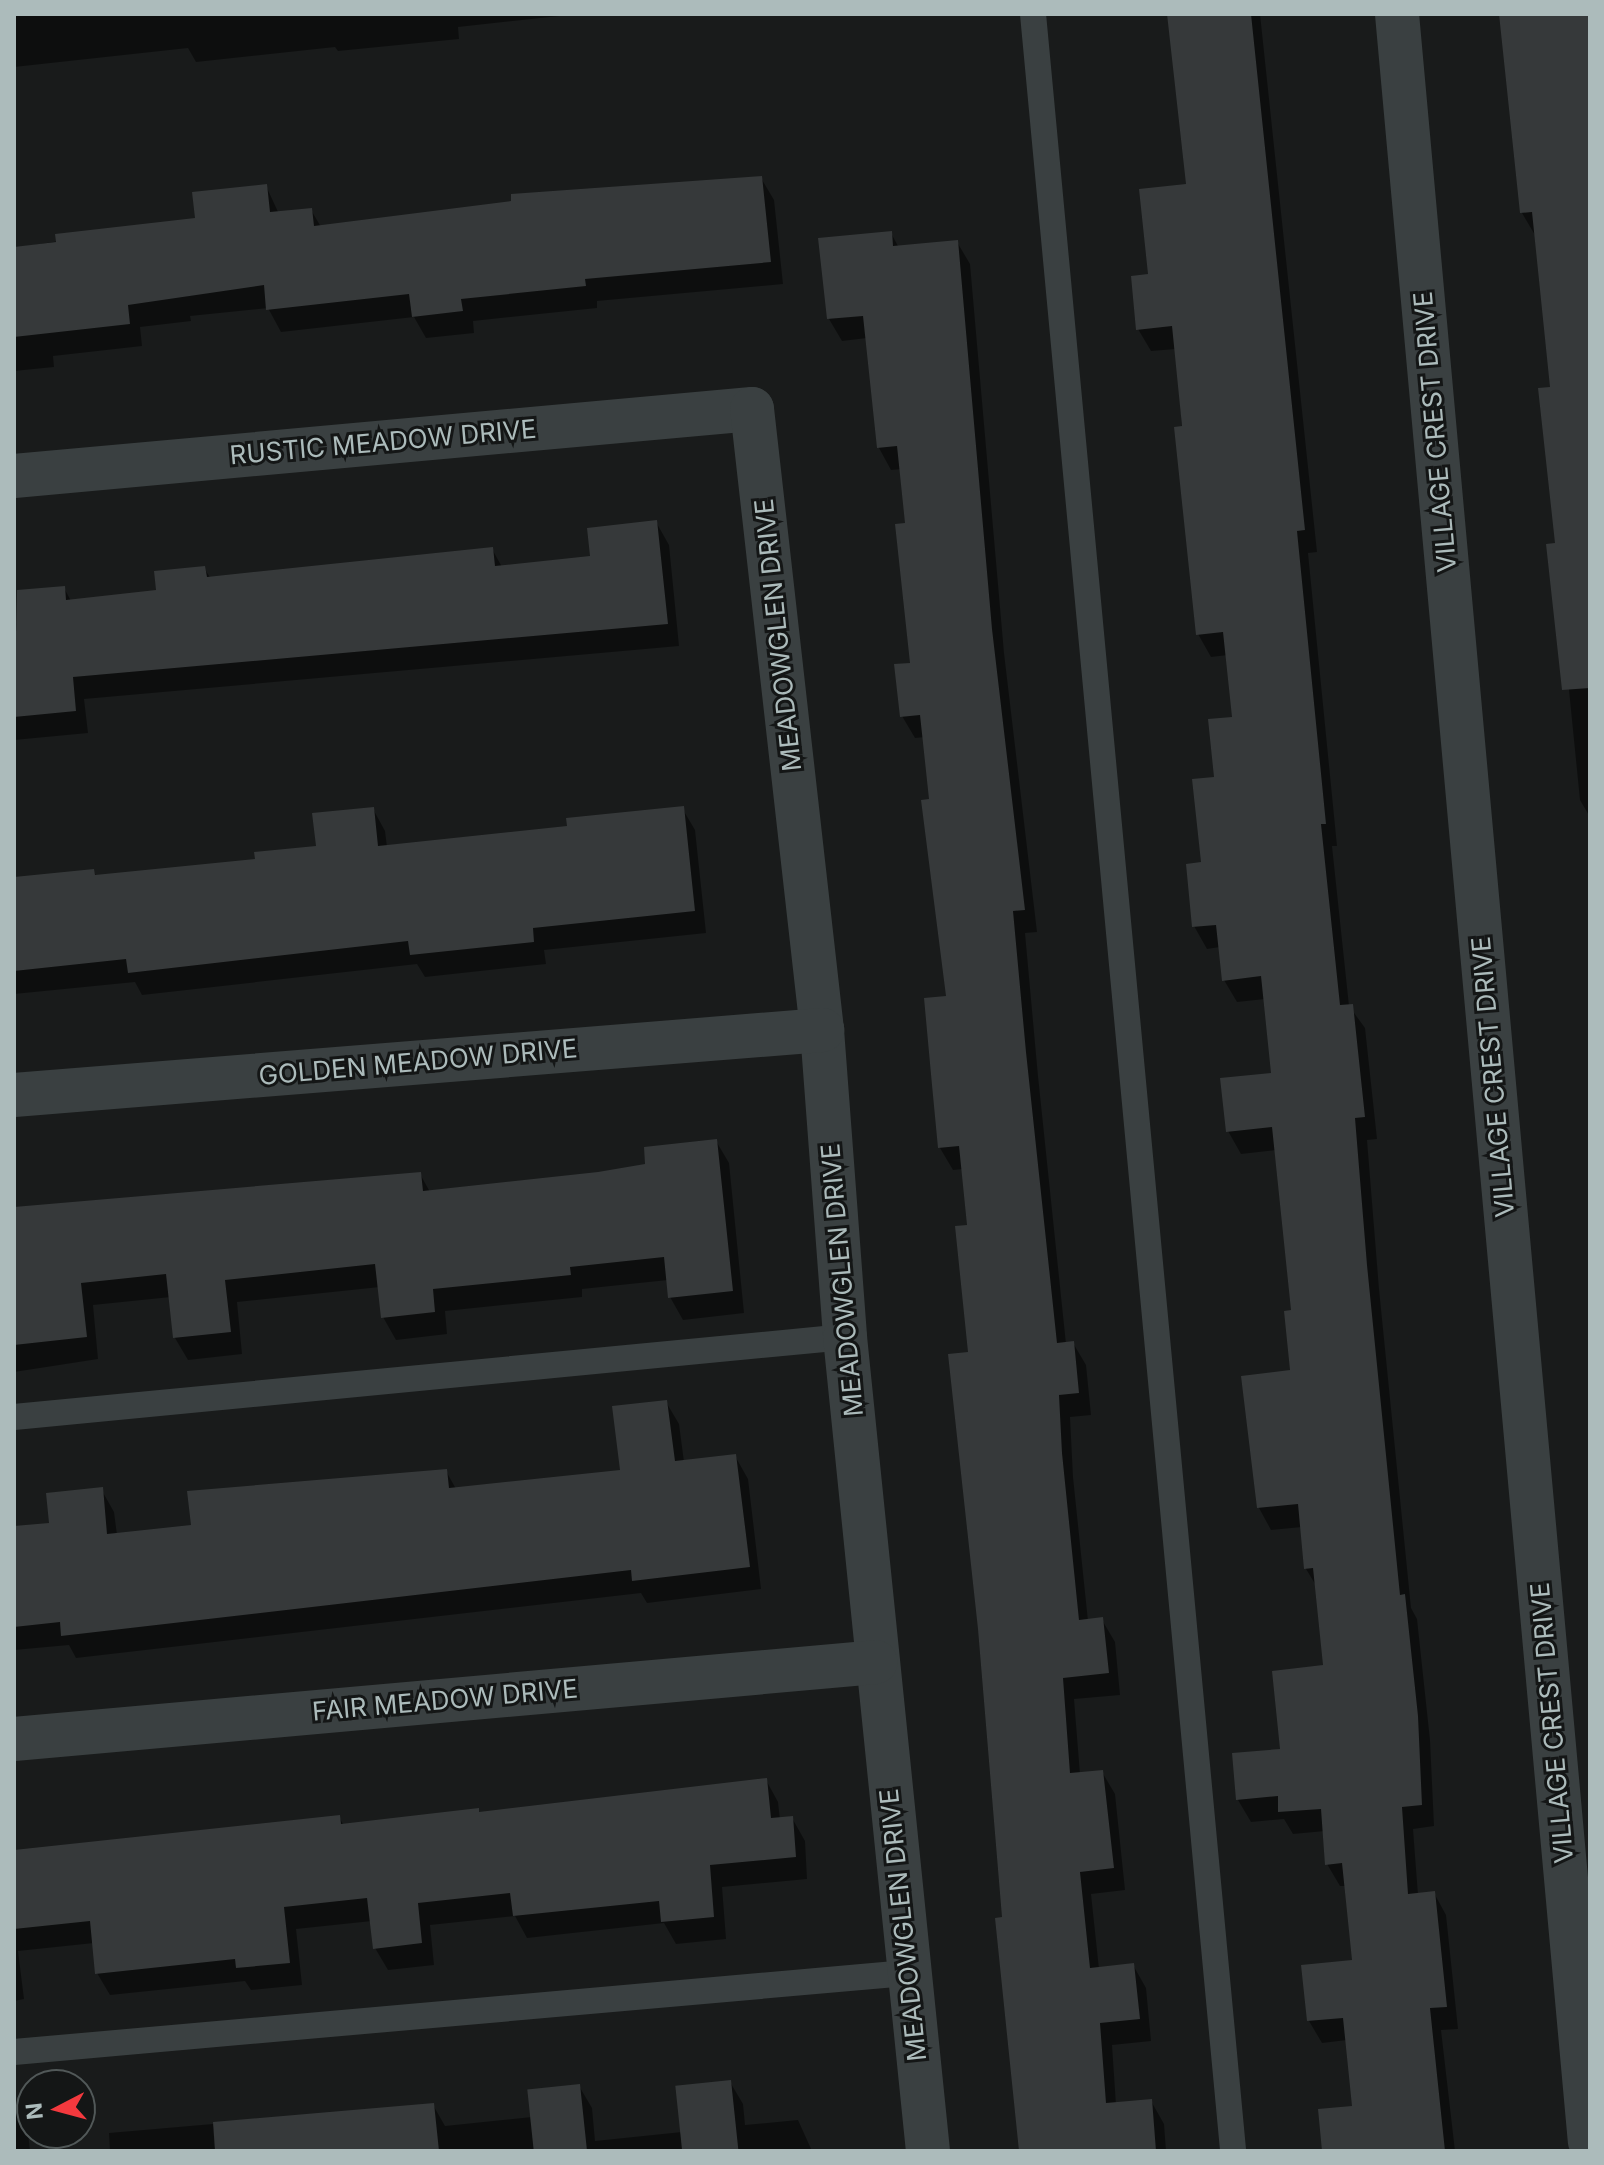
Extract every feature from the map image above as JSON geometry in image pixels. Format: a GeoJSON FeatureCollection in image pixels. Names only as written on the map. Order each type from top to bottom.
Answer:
{"type":"FeatureCollection","features":[{"type":"Feature","properties":{"kind":"street","name":"VILLAGE CREST DRIVE"},"geometry":{"type":"LineString","coordinates":[[1397,14],[1590,2141]]}},
{"type":"Feature","properties":{"kind":"street","name":"RUSTIC MEADOW DRIVE"},"geometry":{"type":"LineString","coordinates":[[14,476],[752,409]]}},
{"type":"Feature","properties":{"kind":"street","name":"MEADOWGLEN DRIVE"},"geometry":{"type":"LineString","coordinates":[[752,409],[822,1030],[845,1337],[907,1973],[928,2151]]}},
{"type":"Feature","properties":{"kind":"street","name":"GOLDEN MEADOW DRIVE"},"geometry":{"type":"LineString","coordinates":[[14,1095],[822,1030]]}},
{"type":"Feature","properties":{"kind":"street","name":"FAIR MEADOW DRIVE"},"geometry":{"type":"LineString","coordinates":[[14,1739],[876,1662]]}},
{"type":"Feature","properties":{"kind":"lane"},"geometry":{"type":"LineString","coordinates":[[1033,14],[1233,2151]]}},
{"type":"Feature","properties":{"kind":"lane"},"geometry":{"type":"LineString","coordinates":[[14,1417],[845,1337]]}},
{"type":"Feature","properties":{"kind":"lane"},"geometry":{"type":"LineString","coordinates":[[14,2052],[907,1973]]}},
{"type":"Feature","properties":{"kind":"building"},"geometry":{"type":"Polygon","coordinates":[[[1167,14],[1251,14],[1305,530],[1297,531],[1326,824],[1321,824],[1340,1005],[1353,1004],[1365,1117],[1355,1118],[1367,1265],[1400,1595],[1405,1594],[1418,1716],[1422,1805],[1402,1807],[1408,1894],[1435,1891],[1447,2007],[1430,2008],[1445,2151],[1322,2151],[1318,2109],[1352,2106],[1343,2018],[1307,2021],[1301,1965],[1352,1960],[1342,1863],[1325,1865],[1321,1809],[1278,1812],[1278,1796],[1236,1800],[1232,1753],[1280,1749],[1272,1671],[1323,1665],[1313,1568],[1304,1569],[1298,1504],[1257,1508],[1241,1376],[1290,1370],[1284,1311],[1291,1310],[1272,1127],[1226,1132],[1220,1078],[1271,1073],[1261,976],[1222,981],[1216,925],[1192,927],[1186,864],[1201,862],[1192,779],[1214,777],[1208,719],[1232,717],[1223,632],[1196,635],[1174,427],[1182,426],[1172,326],[1136,330],[1131,276],[1148,274],[1139,189],[1186,184],[1167,14]]]}},
{"type":"Feature","properties":{"kind":"building"},"geometry":{"type":"Polygon","coordinates":[[[1499,14],[1590,14],[1590,688],[1562,690],[1546,544],[1555,543],[1538,388],[1550,387],[1532,212],[1520,213],[1499,14]]]}},
{"type":"Feature","properties":{"kind":"building"},"geometry":{"type":"Polygon","coordinates":[[[762,176],[771,262],[585,279],[586,286],[461,299],[463,311],[412,317],[409,294],[266,310],[264,285],[128,305],[130,324],[14,337],[14,247],[56,242],[55,234],[195,218],[192,192],[267,184],[270,212],[312,208],[314,226],[511,201],[511,194],[762,176]]]}},
{"type":"Feature","properties":{"kind":"building"},"geometry":{"type":"Polygon","coordinates":[[[892,231],[893,246],[958,240],[992,629],[1025,910],[1013,911],[1026,1052],[1057,1343],[1074,1341],[1079,1393],[1059,1395],[1079,1620],[1103,1617],[1109,1673],[1063,1678],[1070,1773],[1103,1770],[1114,1868],[1080,1872],[1090,1968],[1134,1963],[1140,2019],[1100,2023],[1106,2103],[1152,2099],[1156,2151],[1019,2151],[995,1918],[1002,1917],[978,1629],[948,1354],[968,1352],[955,1226],[967,1225],[959,1146],[938,1148],[932,1085],[924,998],[946,996],[921,800],[929,799],[920,715],[900,717],[894,664],[910,663],[895,524],[905,523],[897,446],[877,448],[863,316],[827,319],[818,238],[892,231]]]}},
{"type":"Feature","properties":{"kind":"building"},"geometry":{"type":"Polygon","coordinates":[[[657,520],[668,624],[73,677],[76,711],[14,717],[17,590],[65,586],[66,600],[156,590],[154,571],[205,566],[207,577],[493,547],[495,566],[590,556],[587,528],[657,520]]]}},
{"type":"Feature","properties":{"kind":"building"},"geometry":{"type":"Polygon","coordinates":[[[684,806],[695,911],[533,928],[534,942],[410,955],[408,941],[128,973],[126,959],[14,971],[14,877],[94,869],[95,875],[255,859],[254,852],[316,846],[312,813],[374,807],[378,846],[567,826],[566,818],[684,806]]]}},
{"type":"Feature","properties":{"kind":"building"},"geometry":{"type":"Polygon","coordinates":[[[717,1139],[733,1291],[668,1298],[664,1257],[570,1267],[571,1275],[433,1289],[435,1312],[381,1318],[375,1264],[225,1280],[231,1332],[173,1338],[166,1274],[81,1283],[87,1337],[14,1345],[14,1207],[421,1172],[423,1191],[645,1164],[644,1147],[717,1139]]]}},
{"type":"Feature","properties":{"kind":"building"},"geometry":{"type":"Polygon","coordinates":[[[667,1400],[675,1461],[736,1454],[750,1567],[632,1581],[631,1570],[61,1636],[60,1622],[14,1627],[14,1526],[49,1523],[46,1493],[103,1487],[107,1534],[191,1525],[187,1491],[447,1469],[449,1488],[620,1470],[612,1406],[667,1400]]]}},
{"type":"Feature","properties":{"kind":"building"},"geometry":{"type":"Polygon","coordinates":[[[767,1778],[771,1818],[793,1816],[796,1857],[710,1865],[714,1917],[661,1922],[659,1901],[513,1916],[510,1893],[418,1903],[422,1943],[373,1949],[367,1898],[284,1907],[290,1963],[236,1968],[235,1959],[95,1974],[90,1921],[14,1929],[14,1850],[340,1815],[341,1824],[479,1808],[479,1812],[767,1778]]]}},
{"type":"Feature","properties":{"kind":"building"},"geometry":{"type":"Polygon","coordinates":[[[731,2080],[738,2151],[682,2151],[675,2086],[731,2080]]]}},
{"type":"Feature","properties":{"kind":"building"},"geometry":{"type":"Polygon","coordinates":[[[580,2084],[587,2151],[534,2151],[527,2090],[580,2084]]]}},
{"type":"Feature","properties":{"kind":"building"},"geometry":{"type":"Polygon","coordinates":[[[434,2103],[439,2151],[215,2151],[213,2122],[434,2103]]]}}]}
